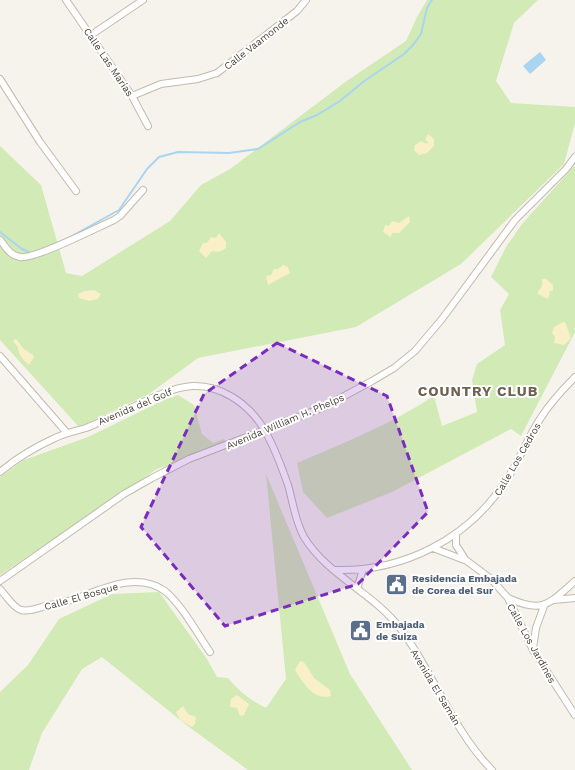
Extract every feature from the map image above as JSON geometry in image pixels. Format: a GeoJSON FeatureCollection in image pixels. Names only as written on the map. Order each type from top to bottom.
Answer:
{"type":"FeatureCollection","features":[{"type":"Feature","properties":{"kind":"street","name":"Calle Las Marías"},"geometry":{"type":"LineString","coordinates":[[66,0],[132,96],[148,126]]}},
{"type":"Feature","properties":{"kind":"street"},"geometry":{"type":"LineString","coordinates":[[91,35],[144,0]]}},
{"type":"Feature","properties":{"kind":"street","name":"Calle Vaamonde"},"geometry":{"type":"LineString","coordinates":[[132,96],[161,84],[198,79],[217,73],[297,10],[306,0]]}},
{"type":"Feature","properties":{"kind":"street"},"geometry":{"type":"LineString","coordinates":[[1,83],[40,142],[76,191]]}},
{"type":"Feature","properties":{"kind":"street","name":"Avenida William H. Phelps"},"geometry":{"type":"LineString","coordinates":[[0,581],[124,494],[152,478],[189,459],[324,407],[380,377],[410,355],[442,319],[515,220],[566,169],[575,157]]}},
{"type":"Feature","properties":{"kind":"street"},"geometry":{"type":"LineString","coordinates":[[0,240],[12,255],[24,258],[56,246],[114,220],[120,216],[143,190]]}},
{"type":"Feature","properties":{"kind":"street"},"geometry":{"type":"LineString","coordinates":[[0,356],[67,433]]}},
{"type":"Feature","properties":{"kind":"street","name":"Calle Los Cedros"},"geometry":{"type":"LineString","coordinates":[[335,570],[363,569],[403,561],[432,548],[456,534],[475,519],[493,500],[506,481],[539,420],[575,377]]}},
{"type":"Feature","properties":{"kind":"street","name":"Avenida del Golf"},"geometry":{"type":"LineString","coordinates":[[0,472],[32,449],[67,433],[86,428],[170,391],[192,386],[216,390],[236,399],[251,412],[265,431]]}},
{"type":"Feature","properties":{"kind":"street","name":"Avenida El Samán"},"geometry":{"type":"LineString","coordinates":[[265,431],[287,484],[303,535],[322,560],[399,627],[415,650],[453,718],[492,770]]}},
{"type":"Feature","properties":{"kind":"street","name":"Calle Los Jardines"},"geometry":{"type":"LineString","coordinates":[[456,534],[456,545],[467,561]]}},
{"type":"Feature","properties":{"kind":"street","name":"Calle Los Jardines"},"geometry":{"type":"LineString","coordinates":[[432,548],[467,561],[491,579],[508,598],[533,650],[575,715]]}},
{"type":"Feature","properties":{"kind":"street"},"geometry":{"type":"LineString","coordinates":[[357,589],[363,569]]}},
{"type":"Feature","properties":{"kind":"street"},"geometry":{"type":"LineString","coordinates":[[508,598],[527,605],[544,606],[554,600],[575,581]]}},
{"type":"Feature","properties":{"kind":"street","name":"Calle El Bosque"},"geometry":{"type":"LineString","coordinates":[[0,588],[14,605],[21,610],[31,610],[74,599],[107,586],[128,582],[148,584],[164,591],[175,601],[210,652]]}},
{"type":"Feature","properties":{"kind":"street"},"geometry":{"type":"LineString","coordinates":[[554,600],[575,598]]}},
{"type":"Feature","properties":{"kind":"street"},"geometry":{"type":"LineString","coordinates":[[533,650],[536,628],[544,606]]}},
{"type":"Feature","properties":{"kind":"highlighted area"},"geometry":{"type":"Polygon","coordinates":[[[277,343],[387,396],[428,512],[358,584],[225,626],[141,527],[204,394],[277,343]]]}},
{"type":"Feature","properties":{"kind":"green space"},"geometry":{"type":"Polygon","coordinates":[[[427,0],[538,0],[514,23],[496,81],[511,103],[575,107],[575,123],[564,164],[461,264],[356,327],[198,358],[149,394],[79,427],[0,340],[0,146],[41,185],[66,273],[82,276],[170,221],[201,185],[230,169],[348,80],[406,41],[427,0]]]}},
{"type":"Feature","properties":{"kind":"green space"},"geometry":{"type":"Polygon","coordinates":[[[575,165],[575,332],[521,436],[511,429],[392,492],[327,518],[303,492],[297,463],[384,424],[434,396],[442,426],[477,412],[472,380],[477,364],[505,345],[500,310],[509,294],[491,277],[506,247],[522,224],[575,165]]]}},
{"type":"Feature","properties":{"kind":"green space"},"geometry":{"type":"Polygon","coordinates":[[[178,395],[194,405],[202,434],[213,443],[224,439],[226,445],[157,469],[0,575],[0,477],[24,460],[88,437],[164,400],[178,395]]]}},
{"type":"Feature","properties":{"kind":"green space"},"geometry":{"type":"Polygon","coordinates":[[[266,474],[350,674],[412,770],[248,770],[185,724],[102,657],[82,669],[42,733],[29,770],[0,770],[0,692],[28,665],[59,619],[112,594],[159,592],[207,659],[217,677],[228,678],[246,695],[266,708],[286,679],[266,474]]]}},
{"type":"Feature","properties":{"kind":"sand"},"geometry":{"type":"Polygon","coordinates":[[[428,134],[434,139],[434,146],[427,153],[419,155],[414,150],[415,145],[421,141],[427,144],[428,142],[425,140],[428,134]]]}},
{"type":"Feature","properties":{"kind":"sand"},"geometry":{"type":"Polygon","coordinates":[[[409,216],[410,222],[399,233],[392,233],[391,237],[383,232],[385,225],[389,226],[392,221],[399,223],[409,216]]]}},
{"type":"Feature","properties":{"kind":"sand"},"geometry":{"type":"Polygon","coordinates":[[[219,233],[226,242],[226,248],[219,252],[212,251],[206,258],[199,251],[203,243],[207,243],[211,237],[216,238],[219,233]]]}},
{"type":"Feature","properties":{"kind":"sand"},"geometry":{"type":"Polygon","coordinates":[[[283,265],[288,267],[290,273],[268,285],[266,276],[271,275],[274,269],[278,269],[283,265]]]}},
{"type":"Feature","properties":{"kind":"sand"},"geometry":{"type":"Polygon","coordinates":[[[542,279],[546,279],[553,285],[553,291],[550,291],[548,299],[538,294],[542,286],[542,279]]]}},
{"type":"Feature","properties":{"kind":"sand"},"geometry":{"type":"Polygon","coordinates":[[[94,290],[101,294],[98,299],[89,301],[79,298],[78,294],[85,291],[94,290]]]}},
{"type":"Feature","properties":{"kind":"sand"},"geometry":{"type":"Polygon","coordinates":[[[565,322],[571,338],[564,345],[554,343],[555,337],[552,333],[554,327],[565,322]]]}},
{"type":"Feature","properties":{"kind":"sand"},"geometry":{"type":"Polygon","coordinates":[[[16,339],[24,349],[34,357],[29,365],[21,357],[18,347],[13,341],[16,339]]]}},
{"type":"Feature","properties":{"kind":"sand"},"geometry":{"type":"Polygon","coordinates":[[[300,661],[304,662],[314,678],[330,690],[331,696],[319,696],[305,685],[295,670],[300,661]]]}},
{"type":"Feature","properties":{"kind":"sand"},"geometry":{"type":"Polygon","coordinates":[[[237,695],[249,704],[244,715],[240,716],[237,708],[230,707],[231,699],[237,695]]]}},
{"type":"Feature","properties":{"kind":"sand"},"geometry":{"type":"Polygon","coordinates":[[[183,706],[188,714],[196,717],[195,724],[192,727],[180,720],[176,712],[183,706]]]}},
{"type":"Feature","properties":{"kind":"water"},"geometry":{"type":"Polygon","coordinates":[[[540,52],[546,60],[530,74],[523,66],[540,52]]]}},
{"type":"Feature","properties":{"kind":"waterway"},"geometry":{"type":"LineString","coordinates":[[63,241],[119,210],[147,169],[159,157],[178,152],[229,153],[258,149],[300,122],[317,115],[340,101],[363,82],[404,54],[413,45],[421,34],[427,8],[432,0]]}},
{"type":"Feature","properties":{"kind":"waterway"},"geometry":{"type":"LineString","coordinates":[[0,232],[22,249],[31,253]]}},
{"type":"Feature","properties":{"kind":"place","name":"Residencia Embajada de Corea del Sur"},"geometry":{"type":"Point","coordinates":[397,584]}},
{"type":"Feature","properties":{"kind":"place","name":"Embajada de Suiza"},"geometry":{"type":"Point","coordinates":[361,630]}},
{"type":"Feature","properties":{"kind":"district","name":"COUNTRY CLUB"},"geometry":{"type":"Point","coordinates":[478,391]}}]}
